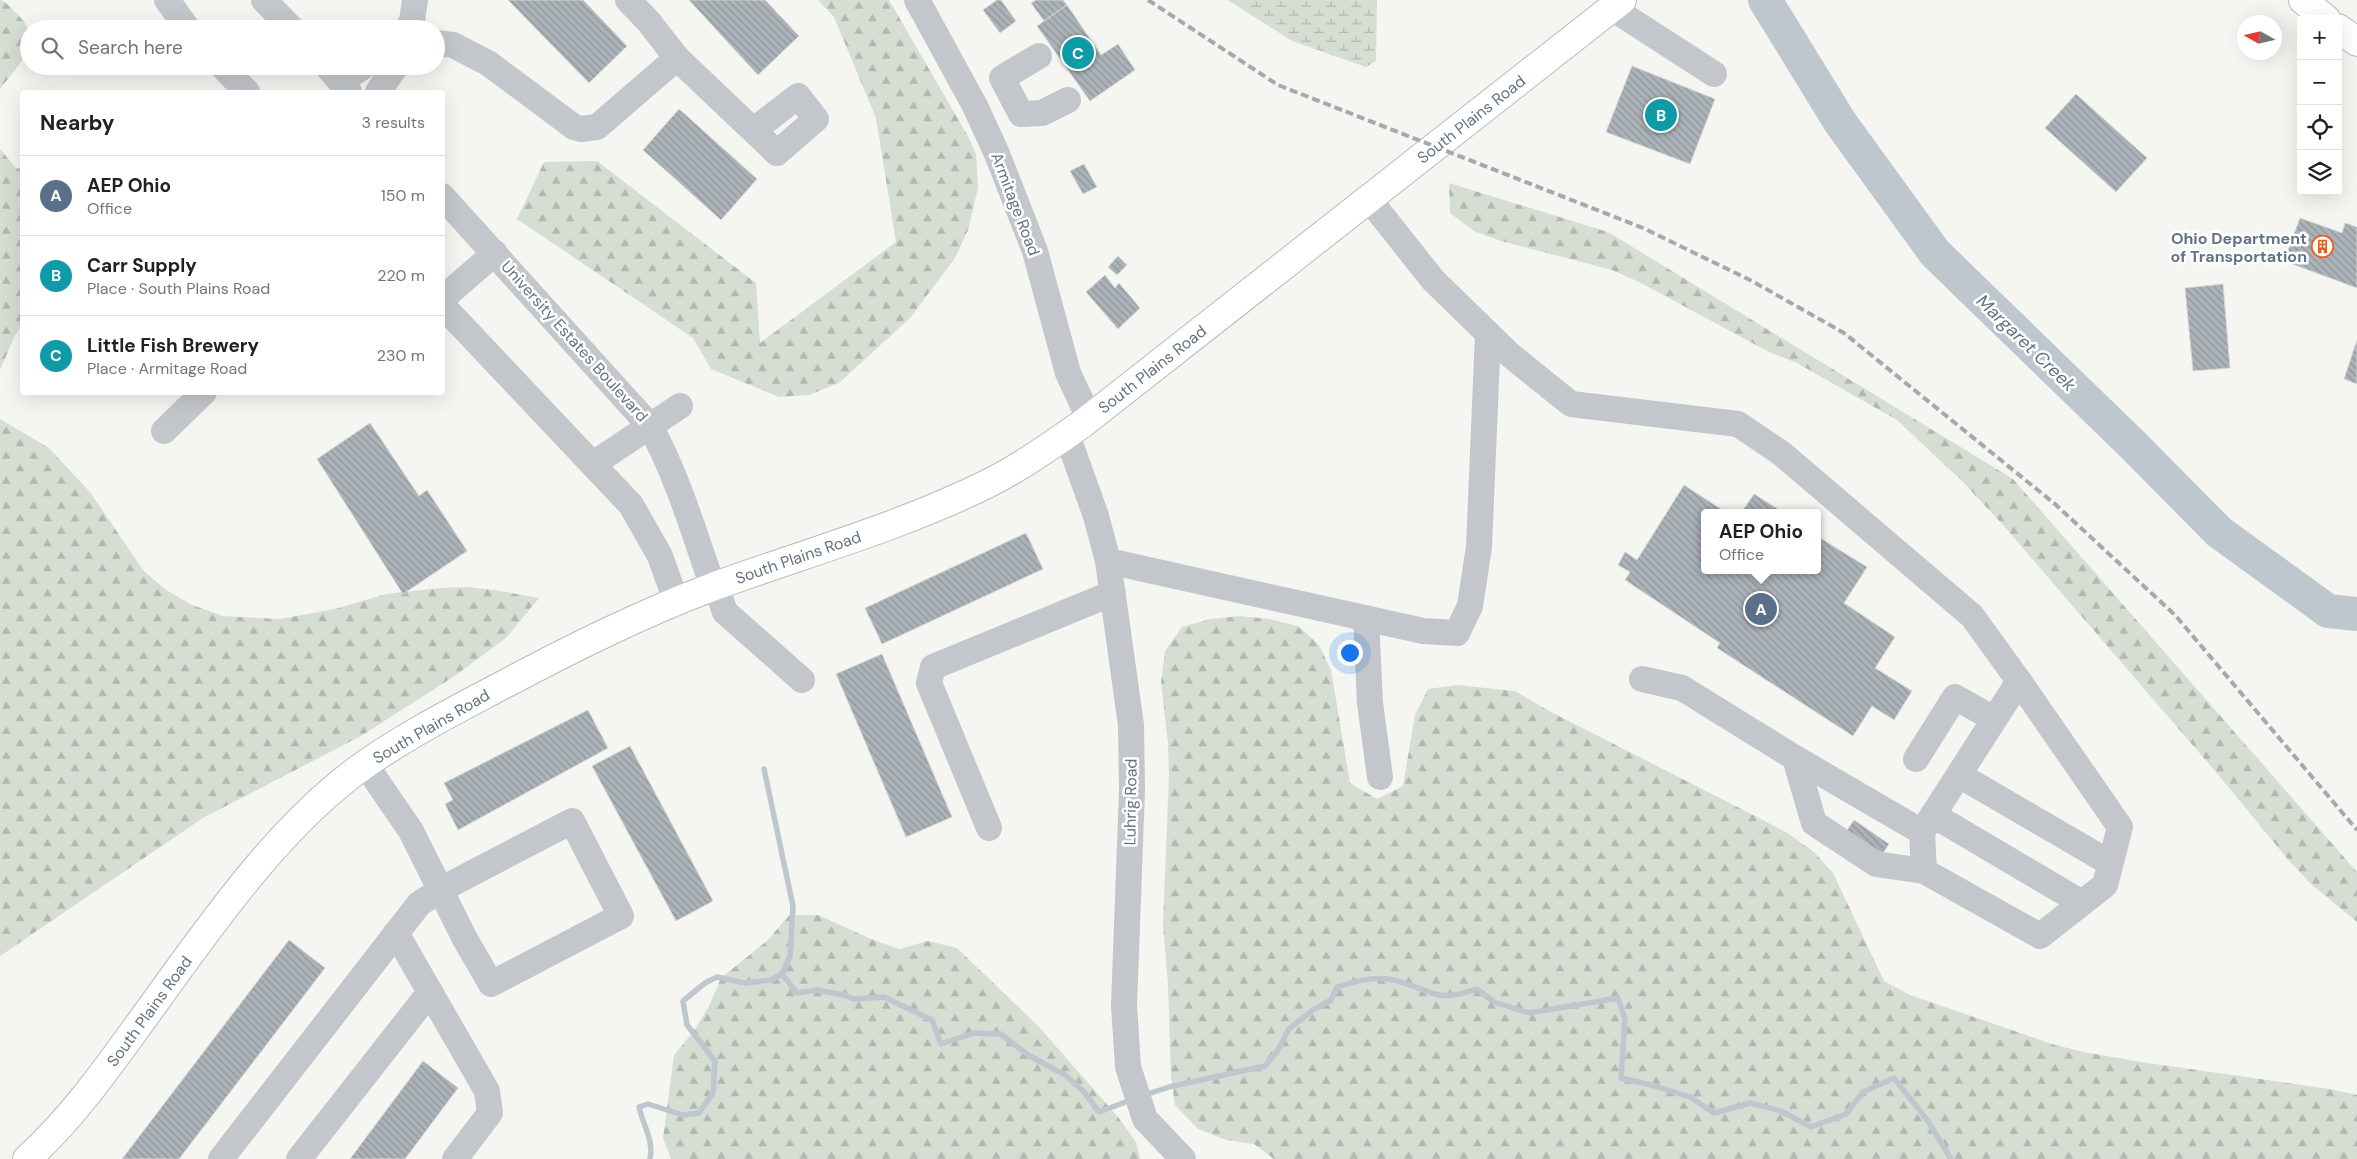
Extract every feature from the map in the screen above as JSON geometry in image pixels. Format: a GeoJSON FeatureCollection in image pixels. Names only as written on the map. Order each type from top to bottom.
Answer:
{"type":"FeatureCollection","features":[{"type":"Feature","properties":{"kind":"main road"},"geometry":{"type":"LineString","coordinates":[[2303,0],[2321,15]]}},
{"type":"Feature","properties":{"kind":"main road","name":"South Plains Road"},"geometry":{"type":"LineString","coordinates":[[27,1159],[49,1140],[94,1087],[251,875],[306,815],[365,764],[443,717],[554,658],[676,601],[932,510],[1027,462],[1089,418],[1265,282],[1368,198],[1617,4]]}},
{"type":"Feature","properties":{"kind":"main road"},"geometry":{"type":"LineString","coordinates":[[2342,31],[2357,42]]}},
{"type":"Feature","properties":{"kind":"street"},"geometry":{"type":"LineString","coordinates":[[167,0],[181,20]]}},
{"type":"Feature","properties":{"kind":"street"},"geometry":{"type":"LineString","coordinates":[[264,0],[283,20]]}},
{"type":"Feature","properties":{"kind":"street"},"geometry":{"type":"LineString","coordinates":[[412,20],[415,0]]}},
{"type":"Feature","properties":{"kind":"street"},"geometry":{"type":"LineString","coordinates":[[628,0],[649,22],[677,58],[754,130]]}},
{"type":"Feature","properties":{"kind":"street","name":"Armitage Road"},"geometry":{"type":"LineString","coordinates":[[917,0],[975,106],[997,154],[1035,251],[1068,373],[1089,418]]}},
{"type":"Feature","properties":{"kind":"street"},"geometry":{"type":"LineString","coordinates":[[1617,4],[1714,74]]}},
{"type":"Feature","properties":{"kind":"street"},"geometry":{"type":"LineString","coordinates":[[445,44],[453,45],[488,63],[566,121],[581,129],[597,127],[677,58]]}},
{"type":"Feature","properties":{"kind":"street"},"geometry":{"type":"LineString","coordinates":[[1039,56],[1002,78],[1021,114],[1042,113],[1068,100]]}},
{"type":"Feature","properties":{"kind":"street"},"geometry":{"type":"LineString","coordinates":[[230,75],[244,90]]}},
{"type":"Feature","properties":{"kind":"street"},"geometry":{"type":"LineString","coordinates":[[343,85],[354,75]]}},
{"type":"Feature","properties":{"kind":"street"},"geometry":{"type":"LineString","coordinates":[[379,90],[390,75]]}},
{"type":"Feature","properties":{"kind":"street"},"geometry":{"type":"LineString","coordinates":[[975,106],[1008,90]]}},
{"type":"Feature","properties":{"kind":"street"},"geometry":{"type":"LineString","coordinates":[[1368,198],[1433,280],[1509,354],[1571,404],[1738,424],[1768,443],[1972,616],[2120,826],[2105,885],[2040,936],[1924,871],[1876,864],[1814,823],[1795,758]]}},
{"type":"Feature","properties":{"kind":"street","name":"University Estates Boulevard"},"geometry":{"type":"LineString","coordinates":[[445,199],[650,426],[663,450],[679,489],[725,612],[802,680]]}},
{"type":"Feature","properties":{"kind":"street"},"geometry":{"type":"LineString","coordinates":[[445,296],[495,253]]}},
{"type":"Feature","properties":{"kind":"street"},"geometry":{"type":"LineString","coordinates":[[445,308],[631,505],[660,556],[676,601]]}},
{"type":"Feature","properties":{"kind":"street"},"geometry":{"type":"LineString","coordinates":[[1108,561],[1423,630],[1457,633],[1470,606],[1480,547],[1488,334]]}},
{"type":"Feature","properties":{"kind":"street"},"geometry":{"type":"LineString","coordinates":[[164,431],[201,395]]}},
{"type":"Feature","properties":{"kind":"street"},"geometry":{"type":"LineString","coordinates":[[593,464],[680,406]]}},
{"type":"Feature","properties":{"kind":"street","name":"Luhrig Road"},"geometry":{"type":"LineString","coordinates":[[1067,434],[1096,516],[1108,561],[1131,725],[1132,790],[1124,1005],[1128,1067],[1145,1119],[1183,1159]]}},
{"type":"Feature","properties":{"kind":"street"},"geometry":{"type":"LineString","coordinates":[[989,828],[929,683],[933,667],[1113,593]]}},
{"type":"Feature","properties":{"kind":"street"},"geometry":{"type":"LineString","coordinates":[[1366,618],[1370,703],[1380,777]]}},
{"type":"Feature","properties":{"kind":"street"},"geometry":{"type":"LineString","coordinates":[[1642,679],[1682,688],[1795,758],[2082,902]]}},
{"type":"Feature","properties":{"kind":"street"},"geometry":{"type":"LineString","coordinates":[[1924,871],[1927,823],[2019,681]]}},
{"type":"Feature","properties":{"kind":"street"},"geometry":{"type":"LineString","coordinates":[[1916,759],[1955,697],[1994,719]]}},
{"type":"Feature","properties":{"kind":"street"},"geometry":{"type":"LineString","coordinates":[[224,1158],[419,904],[440,890],[572,821],[621,916],[491,984],[440,890],[411,831],[365,764]]}},
{"type":"Feature","properties":{"kind":"street"},"geometry":{"type":"LineString","coordinates":[[1958,775],[2110,864]]}},
{"type":"Feature","properties":{"kind":"street"},"geometry":{"type":"LineString","coordinates":[[396,933],[487,1091],[490,1113],[455,1159]]}},
{"type":"Feature","properties":{"kind":"street"},"geometry":{"type":"LineString","coordinates":[[299,1159],[430,992]]}},
{"type":"Feature","properties":{"kind":"green space"},"geometry":{"type":"Polygon","coordinates":[[[0,0],[7,4],[22,20],[20,20],[20,64],[0,89],[0,0]]]}},
{"type":"Feature","properties":{"kind":"green space"},"geometry":{"type":"Polygon","coordinates":[[[818,0],[889,0],[969,138],[976,154],[978,188],[968,230],[955,258],[910,318],[839,383],[809,395],[779,397],[711,369],[693,338],[517,219],[544,162],[597,161],[756,283],[760,343],[896,242],[876,118],[834,17],[818,0]]]}},
{"type":"Feature","properties":{"kind":"green space"},"geometry":{"type":"Polygon","coordinates":[[[1228,0],[1377,0],[1376,61],[1366,67],[1292,41],[1228,0]]]}},
{"type":"Feature","properties":{"kind":"green space"},"geometry":{"type":"Polygon","coordinates":[[[0,149],[16,168],[20,169],[20,329],[15,335],[0,370],[0,149]]]}},
{"type":"Feature","properties":{"kind":"green space"},"geometry":{"type":"Polygon","coordinates":[[[1449,183],[1608,232],[2013,479],[2357,872],[2357,922],[2311,884],[2290,862],[2215,771],[2003,525],[1962,481],[1897,420],[1797,363],[1769,352],[1639,282],[1612,270],[1501,241],[1474,231],[1450,213],[1449,183]]]}},
{"type":"Feature","properties":{"kind":"green space"},"geometry":{"type":"Polygon","coordinates":[[[0,419],[49,448],[90,492],[143,570],[166,590],[192,605],[223,616],[280,619],[335,609],[386,594],[440,588],[467,587],[539,598],[506,638],[456,675],[361,736],[203,818],[0,956],[0,419]]]}},
{"type":"Feature","properties":{"kind":"green space"},"geometry":{"type":"Polygon","coordinates":[[[1240,616],[1270,619],[1298,626],[1319,645],[1331,670],[1350,783],[1377,799],[1403,786],[1415,715],[1428,689],[1457,685],[1515,691],[1551,712],[1789,834],[1814,852],[1833,873],[1884,981],[1910,995],[2055,1045],[2084,1052],[2330,1089],[2357,1095],[2357,1159],[1274,1159],[1254,1144],[1226,1140],[1198,1129],[1175,1105],[1171,1076],[1168,985],[1163,924],[1169,775],[1168,744],[1161,682],[1165,651],[1182,627],[1210,619],[1240,616]]]}},
{"type":"Feature","properties":{"kind":"green space"},"geometry":{"type":"Polygon","coordinates":[[[789,915],[818,915],[871,939],[899,949],[928,941],[957,948],[1040,1028],[1118,1117],[1136,1142],[1140,1159],[671,1159],[663,1138],[674,1055],[694,1031],[709,1006],[721,978],[768,940],[789,915]]]}},
{"type":"Feature","properties":{"kind":"building"},"geometry":{"type":"Polygon","coordinates":[[[508,0],[583,0],[627,46],[589,83],[508,0]]]}},
{"type":"Feature","properties":{"kind":"building"},"geometry":{"type":"Polygon","coordinates":[[[689,0],[765,0],[799,36],[758,75],[689,0]]]}},
{"type":"Feature","properties":{"kind":"building"},"geometry":{"type":"Polygon","coordinates":[[[997,0],[1001,0],[1016,21],[1000,33],[983,10],[997,0]]]}},
{"type":"Feature","properties":{"kind":"building"},"geometry":{"type":"Polygon","coordinates":[[[1036,0],[1063,0],[1067,5],[1044,21],[1031,3],[1036,0]]]}},
{"type":"Feature","properties":{"kind":"building"},"geometry":{"type":"Polygon","coordinates":[[[1067,5],[1101,55],[1118,44],[1135,70],[1090,101],[1037,26],[1067,5]]]}},
{"type":"Feature","properties":{"kind":"building"},"geometry":{"type":"Polygon","coordinates":[[[1632,66],[1715,99],[1690,164],[1606,132],[1632,66]]]}},
{"type":"Feature","properties":{"kind":"building"},"geometry":{"type":"Polygon","coordinates":[[[2076,94],[2147,158],[2116,192],[2045,128],[2076,94]]]}},
{"type":"Feature","properties":{"kind":"building"},"geometry":{"type":"Polygon","coordinates":[[[679,109],[757,179],[721,220],[643,150],[679,109]]]}},
{"type":"Feature","properties":{"kind":"building"},"geometry":{"type":"Polygon","coordinates":[[[1084,164],[1097,187],[1083,194],[1070,171],[1084,164]]]}},
{"type":"Feature","properties":{"kind":"building","name":"Ohio Department of Transportation"},"geometry":{"type":"Polygon","coordinates":[[[2300,218],[2342,233],[2345,223],[2357,227],[2357,288],[2284,261],[2300,218]]]}},
{"type":"Feature","properties":{"kind":"building"},"geometry":{"type":"Polygon","coordinates":[[[1118,256],[1127,265],[1117,275],[1108,267],[1118,256]]]}},
{"type":"Feature","properties":{"kind":"building"},"geometry":{"type":"Polygon","coordinates":[[[1105,275],[1115,288],[1119,283],[1140,308],[1118,329],[1086,292],[1105,275]]]}},
{"type":"Feature","properties":{"kind":"building"},"geometry":{"type":"Polygon","coordinates":[[[2223,284],[2230,368],[2193,371],[2185,288],[2223,284]]]}},
{"type":"Feature","properties":{"kind":"building"},"geometry":{"type":"Polygon","coordinates":[[[2357,340],[2357,384],[2344,379],[2357,340]]]}},
{"type":"Feature","properties":{"kind":"building"},"geometry":{"type":"Polygon","coordinates":[[[370,423],[419,496],[427,490],[467,551],[403,594],[317,459],[370,423]]]}},
{"type":"Feature","properties":{"kind":"building"},"geometry":{"type":"Polygon","coordinates":[[[1684,485],[1721,509],[1701,509],[1701,574],[1821,574],[1821,538],[1867,567],[1844,603],[1895,637],[1875,668],[1912,691],[1894,720],[1872,706],[1853,736],[1717,648],[1720,643],[1625,580],[1630,572],[1618,565],[1625,552],[1637,560],[1684,485]]]}},
{"type":"Feature","properties":{"kind":"building"},"geometry":{"type":"Polygon","coordinates":[[[1754,494],[1778,509],[1744,509],[1754,494]]]}},
{"type":"Feature","properties":{"kind":"building"},"geometry":{"type":"Polygon","coordinates":[[[1026,533],[1043,569],[882,644],[865,608],[1026,533]]]}},
{"type":"Feature","properties":{"kind":"building"},"geometry":{"type":"Polygon","coordinates":[[[882,654],[952,817],[906,837],[836,674],[882,654]]]}},
{"type":"Feature","properties":{"kind":"building"},"geometry":{"type":"Polygon","coordinates":[[[588,710],[608,748],[458,830],[445,804],[453,800],[444,783],[588,710]]]}},
{"type":"Feature","properties":{"kind":"building"},"geometry":{"type":"Polygon","coordinates":[[[630,746],[713,901],[676,921],[592,766],[630,746]]]}},
{"type":"Feature","properties":{"kind":"building"},"geometry":{"type":"Polygon","coordinates":[[[1854,820],[1889,844],[1879,859],[1844,835],[1854,820]]]}},
{"type":"Feature","properties":{"kind":"building"},"geometry":{"type":"Polygon","coordinates":[[[289,940],[325,968],[179,1159],[122,1159],[289,940]]]}},
{"type":"Feature","properties":{"kind":"building"},"geometry":{"type":"Polygon","coordinates":[[[423,1061],[458,1088],[405,1159],[350,1159],[423,1061]]]}},
{"type":"Feature","properties":{"kind":"waterway","name":"Margaret Creek"},"geometry":{"type":"LineString","coordinates":[[1765,0],[1840,122],[1935,253],[2133,445],[2219,532],[2328,611],[2357,614]]}},
{"type":"Feature","properties":{"kind":"waterway"},"geometry":{"type":"LineString","coordinates":[[764,769],[793,906],[790,956],[782,974]]}},
{"type":"Feature","properties":{"kind":"waterway"},"geometry":{"type":"LineString","coordinates":[[650,1159],[651,1145],[639,1107],[648,1104],[683,1115],[699,1113],[713,1093],[715,1061],[687,1025],[683,1001],[705,983],[717,977],[745,983],[771,980],[782,974],[797,993],[817,990],[844,995],[854,999],[884,997],[932,1020],[941,1044],[974,1033],[1001,1034],[1028,1055],[1065,1075],[1085,1093],[1099,1112],[1131,1100]]}},
{"type":"Feature","properties":{"kind":"waterway"},"geometry":{"type":"LineString","coordinates":[[1145,1095],[1169,1087],[1265,1066],[1278,1050],[1289,1029],[1313,1010],[1331,1000],[1337,987],[1368,979],[1387,979],[1406,983],[1440,995],[1456,994],[1477,989],[1494,1002],[1529,1013],[1618,998],[1625,1019],[1621,1078],[1690,1097],[1714,1113],[1750,1103],[1781,1111],[1811,1127],[1846,1114],[1863,1092],[1894,1078],[1928,1121],[1951,1159]]}},
{"type":"Feature","properties":{"kind":"railway"},"geometry":{"type":"LineString","coordinates":[[1148,0],[1278,85],[1643,228],[1752,281],[1844,333],[2055,504],[2175,615],[2357,830]]}},
{"type":"Feature","properties":{"kind":"place","name":"Little Fish Brewery"},"geometry":{"type":"Point","coordinates":[1078,53]}},
{"type":"Feature","properties":{"kind":"place","name":"Carr Supply"},"geometry":{"type":"Point","coordinates":[1661,115]}},
{"type":"Feature","properties":{"kind":"place","name":"Ohio Department of Transportation"},"geometry":{"type":"Point","coordinates":[2323,247]}},
{"type":"Feature","properties":{"kind":"place","name":"AEP Ohio"},"geometry":{"type":"Point","coordinates":[1761,609]}}]}
